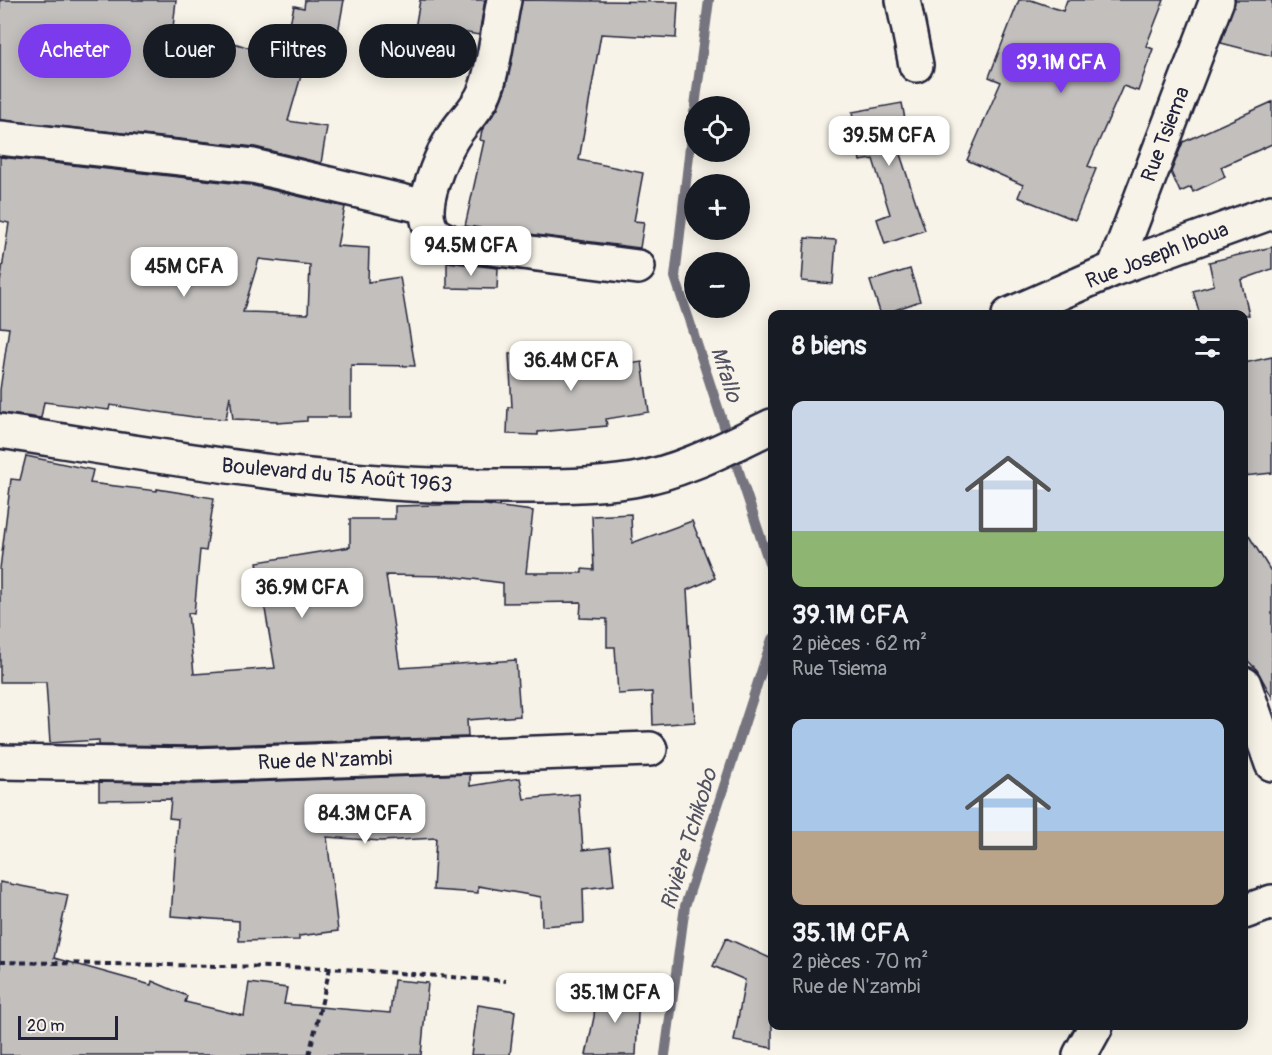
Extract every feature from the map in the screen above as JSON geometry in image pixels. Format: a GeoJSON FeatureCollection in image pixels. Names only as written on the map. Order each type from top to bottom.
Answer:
{"type":"FeatureCollection","features":[{"type":"Feature","properties":{"kind":"street"},"geometry":{"type":"LineString","coordinates":[[504,0],[486,89],[473,114],[452,138],[438,167],[426,207],[429,225],[438,237],[453,243],[638,267]]}},
{"type":"Feature","properties":{"kind":"street"},"geometry":{"type":"LineString","coordinates":[[903,0],[916,65]]}},
{"type":"Feature","properties":{"kind":"street","name":"Rue Tsiema"},"geometry":{"type":"LineString","coordinates":[[1114,269],[1217,0]]}},
{"type":"Feature","properties":{"kind":"street"},"geometry":{"type":"LineString","coordinates":[[0,138],[253,166],[426,207]]}},
{"type":"Feature","properties":{"kind":"street","name":"Rue Joseph Iboua"},"geometry":{"type":"LineString","coordinates":[[1021,310],[1114,269],[1272,212]]}},
{"type":"Feature","properties":{"kind":"street","name":"Boulevard du 15 Août 1963"},"geometry":{"type":"LineString","coordinates":[[0,431],[333,479],[461,487],[576,486],[634,480],[683,466],[768,428]]}},
{"type":"Feature","properties":{"kind":"street"},"geometry":{"type":"LineString","coordinates":[[1248,695],[1272,764]]}},
{"type":"Feature","properties":{"kind":"street","name":"Rue de N'zambi"},"geometry":{"type":"LineString","coordinates":[[0,762],[194,765],[650,749]]}},
{"type":"Feature","properties":{"kind":"street"},"geometry":{"type":"LineString","coordinates":[[1248,911],[1272,902]]}},
{"type":"Feature","properties":{"kind":"street"},"geometry":{"type":"LineString","coordinates":[[1080,1055],[1094,1030]]}},
{"type":"Feature","properties":{"kind":"path"},"geometry":{"type":"LineString","coordinates":[[0,962],[330,968],[506,981]]}},
{"type":"Feature","properties":{"kind":"path"},"geometry":{"type":"LineString","coordinates":[[309,1055],[330,968]]}},
{"type":"Feature","properties":{"kind":"building"},"geometry":{"type":"Polygon","coordinates":[[[0,0],[176,0],[173,24],[143,24],[143,78],[236,78],[236,44],[248,48],[248,78],[300,78],[288,121],[327,127],[321,163],[255,147],[0,120],[0,0]]]}},
{"type":"Feature","properties":{"kind":"building"},"geometry":{"type":"Polygon","coordinates":[[[305,0],[344,0],[340,24],[290,24],[294,6],[304,8],[305,0]]]}},
{"type":"Feature","properties":{"kind":"building"},"geometry":{"type":"Polygon","coordinates":[[[420,0],[485,0],[479,35],[477,35],[477,24],[416,24],[420,0]]]}},
{"type":"Feature","properties":{"kind":"building"},"geometry":{"type":"Polygon","coordinates":[[[522,0],[678,2],[676,38],[601,34],[579,160],[643,173],[634,221],[644,222],[640,248],[465,226],[484,141],[480,140],[482,130],[498,108],[506,87],[522,0]]]}},
{"type":"Feature","properties":{"kind":"building"},"geometry":{"type":"Polygon","coordinates":[[[1019,0],[1031,0],[1063,11],[1067,0],[1164,0],[1146,46],[1153,49],[1138,91],[1123,86],[1088,166],[1096,169],[1075,220],[1018,197],[1023,185],[967,160],[1001,82],[989,77],[1019,0]]]}},
{"type":"Feature","properties":{"kind":"building"},"geometry":{"type":"Polygon","coordinates":[[[1235,0],[1272,0],[1272,56],[1221,43],[1235,0]]]}},
{"type":"Feature","properties":{"kind":"building"},"geometry":{"type":"Polygon","coordinates":[[[1272,102],[1272,144],[1221,167],[1225,177],[1193,192],[1191,187],[1180,192],[1171,172],[1183,142],[1272,102]]]}},
{"type":"Feature","properties":{"kind":"building"},"geometry":{"type":"Polygon","coordinates":[[[902,103],[911,152],[900,154],[925,230],[885,244],[877,219],[890,214],[873,159],[860,161],[852,112],[902,103]]]}},
{"type":"Feature","properties":{"kind":"building"},"geometry":{"type":"Polygon","coordinates":[[[0,157],[250,185],[345,207],[337,246],[369,248],[368,282],[400,277],[415,366],[351,365],[351,417],[307,417],[307,421],[277,423],[277,421],[233,419],[230,396],[226,419],[194,417],[110,405],[109,410],[44,402],[41,418],[0,413],[0,390],[9,328],[0,327],[0,283],[9,223],[0,221],[0,157]],[[259,259],[243,312],[308,314],[310,265],[259,259]]]}},
{"type":"Feature","properties":{"kind":"building"},"geometry":{"type":"Polygon","coordinates":[[[805,238],[836,240],[833,284],[802,281],[805,238]]]}},
{"type":"Feature","properties":{"kind":"building"},"geometry":{"type":"Polygon","coordinates":[[[1272,247],[1272,269],[1241,280],[1248,310],[1199,310],[1193,291],[1214,285],[1209,262],[1272,247]]]}},
{"type":"Feature","properties":{"kind":"building"},"geometry":{"type":"Polygon","coordinates":[[[447,262],[498,268],[497,289],[447,288],[447,262]]]}},
{"type":"Feature","properties":{"kind":"building"},"geometry":{"type":"Polygon","coordinates":[[[910,269],[920,301],[895,310],[879,310],[870,281],[910,269]]]}},
{"type":"Feature","properties":{"kind":"building"},"geometry":{"type":"Polygon","coordinates":[[[594,348],[596,369],[642,362],[649,412],[606,419],[607,426],[538,432],[538,435],[507,434],[508,407],[512,407],[509,354],[594,348]]]}},
{"type":"Feature","properties":{"kind":"building"},"geometry":{"type":"Polygon","coordinates":[[[1272,357],[1272,473],[1248,476],[1248,362],[1272,357]]]}},
{"type":"Feature","properties":{"kind":"building"},"geometry":{"type":"Polygon","coordinates":[[[26,456],[93,470],[90,483],[157,491],[157,489],[214,498],[206,551],[200,550],[194,614],[188,613],[194,674],[275,668],[257,562],[350,547],[350,519],[395,519],[395,506],[478,504],[533,511],[526,573],[582,573],[582,569],[594,570],[592,516],[631,514],[632,543],[692,521],[715,578],[687,590],[695,722],[653,725],[652,692],[618,694],[615,647],[607,647],[607,619],[580,618],[581,602],[503,603],[503,583],[449,576],[386,575],[400,668],[516,660],[520,716],[467,720],[468,737],[194,746],[99,745],[99,740],[50,743],[46,682],[0,682],[0,569],[11,479],[20,480],[26,456]]]}},
{"type":"Feature","properties":{"kind":"building"},"geometry":{"type":"Polygon","coordinates":[[[1248,534],[1272,573],[1272,697],[1257,670],[1248,661],[1248,534]]]}},
{"type":"Feature","properties":{"kind":"building"},"geometry":{"type":"Polygon","coordinates":[[[470,774],[470,786],[520,778],[524,799],[579,794],[583,850],[610,847],[614,885],[583,889],[584,923],[542,926],[541,897],[478,886],[478,893],[433,890],[436,838],[381,841],[327,837],[338,931],[299,936],[299,940],[239,941],[239,921],[171,916],[178,819],[169,818],[171,799],[99,800],[99,782],[195,784],[470,774]]]}},
{"type":"Feature","properties":{"kind":"building"},"geometry":{"type":"Polygon","coordinates":[[[0,882],[68,895],[54,958],[151,985],[152,981],[187,996],[185,1002],[244,1016],[249,983],[287,988],[284,1004],[390,1013],[394,980],[428,983],[421,1055],[0,1055],[0,882]]]}},
{"type":"Feature","properties":{"kind":"building"},"geometry":{"type":"Polygon","coordinates":[[[726,938],[768,957],[768,1030],[772,1030],[772,1048],[734,1041],[745,980],[713,966],[726,938]]]}},
{"type":"Feature","properties":{"kind":"building"},"geometry":{"type":"Polygon","coordinates":[[[596,990],[639,993],[636,1055],[586,1055],[594,1017],[596,990]]]}},
{"type":"Feature","properties":{"kind":"building"},"geometry":{"type":"Polygon","coordinates":[[[478,1005],[515,1011],[510,1055],[471,1055],[478,1005]]]}},
{"type":"Feature","properties":{"kind":"waterway","name":"Mfallo"},"geometry":{"type":"LineString","coordinates":[[696,96],[709,0]]}},
{"type":"Feature","properties":{"kind":"waterway","name":"Mfallo"},"geometry":{"type":"LineString","coordinates":[[688,162],[675,277],[768,560]]}},
{"type":"Feature","properties":{"kind":"waterway","name":"Rivière Tchikobo"},"geometry":{"type":"LineString","coordinates":[[665,1055],[685,906],[768,651]]}}]}
